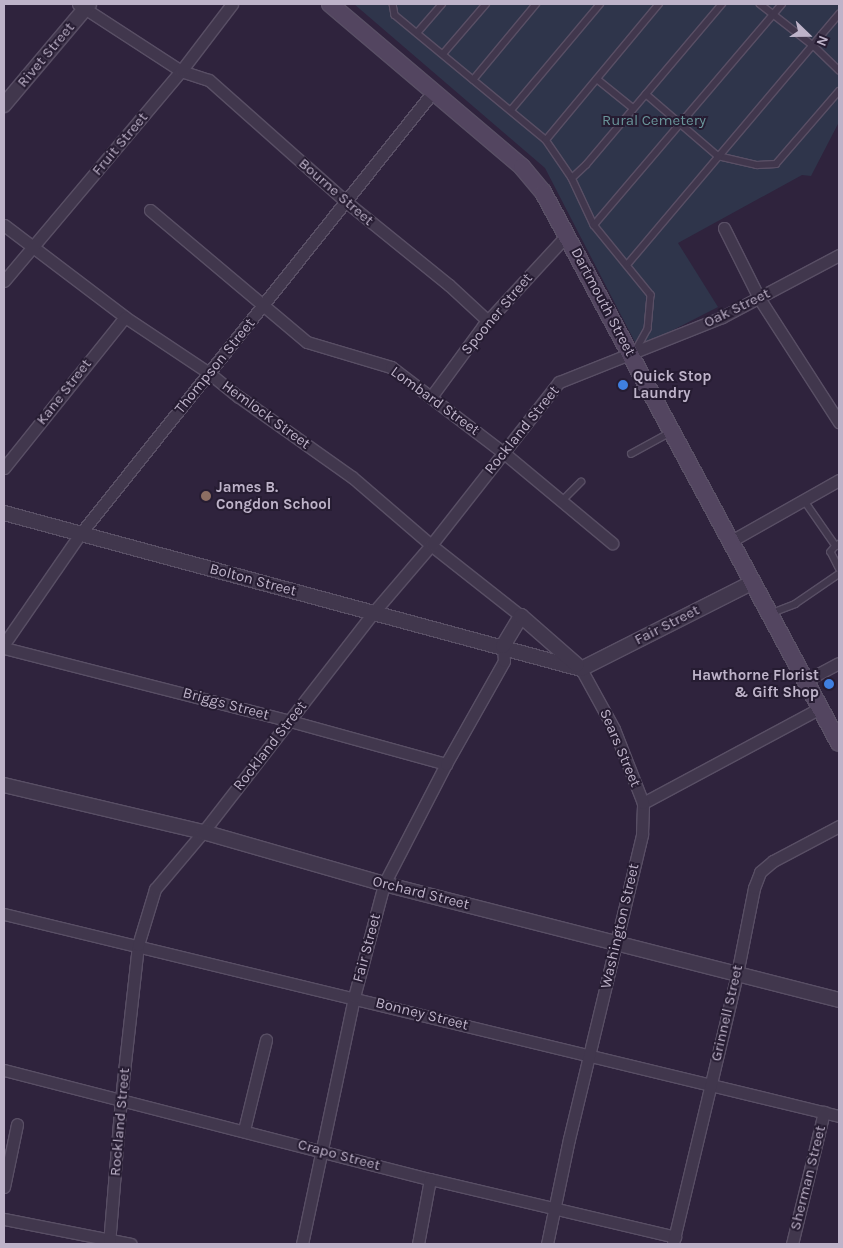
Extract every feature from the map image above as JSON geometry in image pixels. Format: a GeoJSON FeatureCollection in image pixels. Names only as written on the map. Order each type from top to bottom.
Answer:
{"type":"FeatureCollection","features":[{"type":"Feature","properties":{"kind":"main road","name":"Dartmouth Street"},"geometry":{"type":"LineString","coordinates":[[330,4],[432,93],[522,167],[543,192],[839,743]]}},
{"type":"Feature","properties":{"kind":"street","name":"Fruit Street"},"geometry":{"type":"LineString","coordinates":[[4,281],[181,71],[232,4]]}},
{"type":"Feature","properties":{"kind":"street","name":"Bourne Street"},"geometry":{"type":"LineString","coordinates":[[84,5],[181,71],[209,80],[344,200],[448,285],[488,321]]}},
{"type":"Feature","properties":{"kind":"street","name":"Rivet Street"},"geometry":{"type":"LineString","coordinates":[[4,106],[84,5]]}},
{"type":"Feature","properties":{"kind":"street","name":"Thompson Street"},"geometry":{"type":"LineString","coordinates":[[4,644],[81,534],[344,200],[432,93]]}},
{"type":"Feature","properties":{"kind":"street","name":"Lombard Street"},"geometry":{"type":"LineString","coordinates":[[150,210],[307,342],[391,367],[504,453],[612,543]]}},
{"type":"Feature","properties":{"kind":"street","name":"Hemlock Street"},"geometry":{"type":"LineString","coordinates":[[4,225],[125,317],[209,373],[239,397],[352,477],[431,546],[521,616]]}},
{"type":"Feature","properties":{"kind":"street"},"geometry":{"type":"LineString","coordinates":[[724,228],[759,298],[839,422]]}},
{"type":"Feature","properties":{"kind":"street","name":"Spooner Street"},"geometry":{"type":"LineString","coordinates":[[432,397],[488,321],[567,235]]}},
{"type":"Feature","properties":{"kind":"street","name":"Oak Street"},"geometry":{"type":"LineString","coordinates":[[631,353],[722,318],[839,255]]}},
{"type":"Feature","properties":{"kind":"street","name":"Kane Street"},"geometry":{"type":"LineString","coordinates":[[4,468],[125,317]]}},
{"type":"Feature","properties":{"kind":"street","name":"Rockland Street"},"geometry":{"type":"LineString","coordinates":[[109,1242],[138,945],[155,890],[203,832],[373,613],[431,546],[559,382],[631,353]]}},
{"type":"Feature","properties":{"kind":"street"},"geometry":{"type":"LineString","coordinates":[[731,540],[839,480]]}},
{"type":"Feature","properties":{"kind":"street","name":"Bolton Street"},"geometry":{"type":"LineString","coordinates":[[4,512],[373,613],[503,646]]}},
{"type":"Feature","properties":{"kind":"street","name":"Fair Street"},"geometry":{"type":"LineString","coordinates":[[581,669],[752,582]]}},
{"type":"Feature","properties":{"kind":"street"},"geometry":{"type":"LineString","coordinates":[[521,616],[581,669]]}},
{"type":"Feature","properties":{"kind":"street","name":"Fair Street"},"geometry":{"type":"LineString","coordinates":[[302,1244],[354,997],[384,884],[446,764],[504,661],[503,646],[521,616]]}},
{"type":"Feature","properties":{"kind":"street"},"geometry":{"type":"LineString","coordinates":[[503,646],[581,669]]}},
{"type":"Feature","properties":{"kind":"street","name":"Briggs Street"},"geometry":{"type":"LineString","coordinates":[[4,648],[290,721],[446,764]]}},
{"type":"Feature","properties":{"kind":"street"},"geometry":{"type":"LineString","coordinates":[[805,681],[839,663]]}},
{"type":"Feature","properties":{"kind":"street","name":"Sears Street"},"geometry":{"type":"LineString","coordinates":[[581,669],[614,729],[642,803]]}},
{"type":"Feature","properties":{"kind":"street"},"geometry":{"type":"LineString","coordinates":[[642,803],[820,708]]}},
{"type":"Feature","properties":{"kind":"street","name":"Orchard Street"},"geometry":{"type":"LineString","coordinates":[[4,785],[203,832],[384,884],[616,941],[839,1000]]}},
{"type":"Feature","properties":{"kind":"street","name":"Washington Street"},"geometry":{"type":"LineString","coordinates":[[547,1244],[569,1139],[642,834],[642,803]]}},
{"type":"Feature","properties":{"kind":"street","name":"Grinnell Street"},"geometry":{"type":"LineString","coordinates":[[674,1240],[737,974],[754,888],[760,872],[773,861],[839,826]]}},
{"type":"Feature","properties":{"kind":"street","name":"Bonney Street"},"geometry":{"type":"LineString","coordinates":[[4,914],[590,1054],[839,1116]]}},
{"type":"Feature","properties":{"kind":"street"},"geometry":{"type":"LineString","coordinates":[[244,1130],[266,1040]]}},
{"type":"Feature","properties":{"kind":"street","name":"Crapo Street"},"geometry":{"type":"LineString","coordinates":[[4,1070],[674,1240]]}},
{"type":"Feature","properties":{"kind":"street","name":"Sherman Street"},"geometry":{"type":"LineString","coordinates":[[792,1244],[824,1112]]}},
{"type":"Feature","properties":{"kind":"street"},"geometry":{"type":"LineString","coordinates":[[4,1187],[17,1124]]}},
{"type":"Feature","properties":{"kind":"street"},"geometry":{"type":"LineString","coordinates":[[418,1244],[430,1178]]}},
{"type":"Feature","properties":{"kind":"street"},"geometry":{"type":"LineString","coordinates":[[4,1219],[109,1242],[131,1244]]}},
{"type":"Feature","properties":{"kind":"lane"},"geometry":{"type":"LineString","coordinates":[[393,4],[395,15],[473,80],[512,109],[546,140],[572,178],[594,225],[651,295],[648,329],[638,348],[631,353]]}},
{"type":"Feature","properties":{"kind":"lane"},"geometry":{"type":"LineString","coordinates":[[417,33],[442,4]]}},
{"type":"Feature","properties":{"kind":"lane"},"geometry":{"type":"LineString","coordinates":[[443,54],[486,4]]}},
{"type":"Feature","properties":{"kind":"lane"},"geometry":{"type":"LineString","coordinates":[[473,80],[536,4]]}},
{"type":"Feature","properties":{"kind":"lane"},"geometry":{"type":"LineString","coordinates":[[512,109],[600,4]]}},
{"type":"Feature","properties":{"kind":"lane"},"geometry":{"type":"LineString","coordinates":[[546,140],[659,4]]}},
{"type":"Feature","properties":{"kind":"lane"},"geometry":{"type":"LineString","coordinates":[[572,178],[586,165],[722,4]]}},
{"type":"Feature","properties":{"kind":"lane"},"geometry":{"type":"LineString","coordinates":[[760,4],[814,46],[839,70]]}},
{"type":"Feature","properties":{"kind":"lane"},"geometry":{"type":"LineString","coordinates":[[594,225],[782,4]]}},
{"type":"Feature","properties":{"kind":"lane"},"geometry":{"type":"LineString","coordinates":[[627,265],[718,156],[814,46],[839,14]]}},
{"type":"Feature","properties":{"kind":"lane"},"geometry":{"type":"LineString","coordinates":[[598,78],[633,108]]}},
{"type":"Feature","properties":{"kind":"lane"},"geometry":{"type":"LineString","coordinates":[[646,94],[718,156],[758,165],[776,164],[839,91]]}},
{"type":"Feature","properties":{"kind":"lane"},"geometry":{"type":"LineString","coordinates":[[631,454],[672,431]]}},
{"type":"Feature","properties":{"kind":"lane"},"geometry":{"type":"LineString","coordinates":[[562,501],[581,482]]}},
{"type":"Feature","properties":{"kind":"lane"},"geometry":{"type":"LineString","coordinates":[[804,500],[838,545],[831,552],[839,568]]}},
{"type":"Feature","properties":{"kind":"lane"},"geometry":{"type":"LineString","coordinates":[[770,614],[795,604],[839,574]]}},
{"type":"Feature","properties":{"kind":"green space","name":"Rural Cemetery"},"geometry":{"type":"Polygon","coordinates":[[[354,4],[839,4],[839,122],[811,176],[802,175],[678,243],[718,307],[638,348],[545,168],[354,4]]]}},
{"type":"Feature","properties":{"kind":"place","name":"Quick Stop Laundry"},"geometry":{"type":"Point","coordinates":[623,385]}},
{"type":"Feature","properties":{"kind":"place","name":"James B. Congdon School"},"geometry":{"type":"Point","coordinates":[206,496]}},
{"type":"Feature","properties":{"kind":"place","name":"Hawthorne Florist & Gift Shop"},"geometry":{"type":"Point","coordinates":[829,684]}}]}
